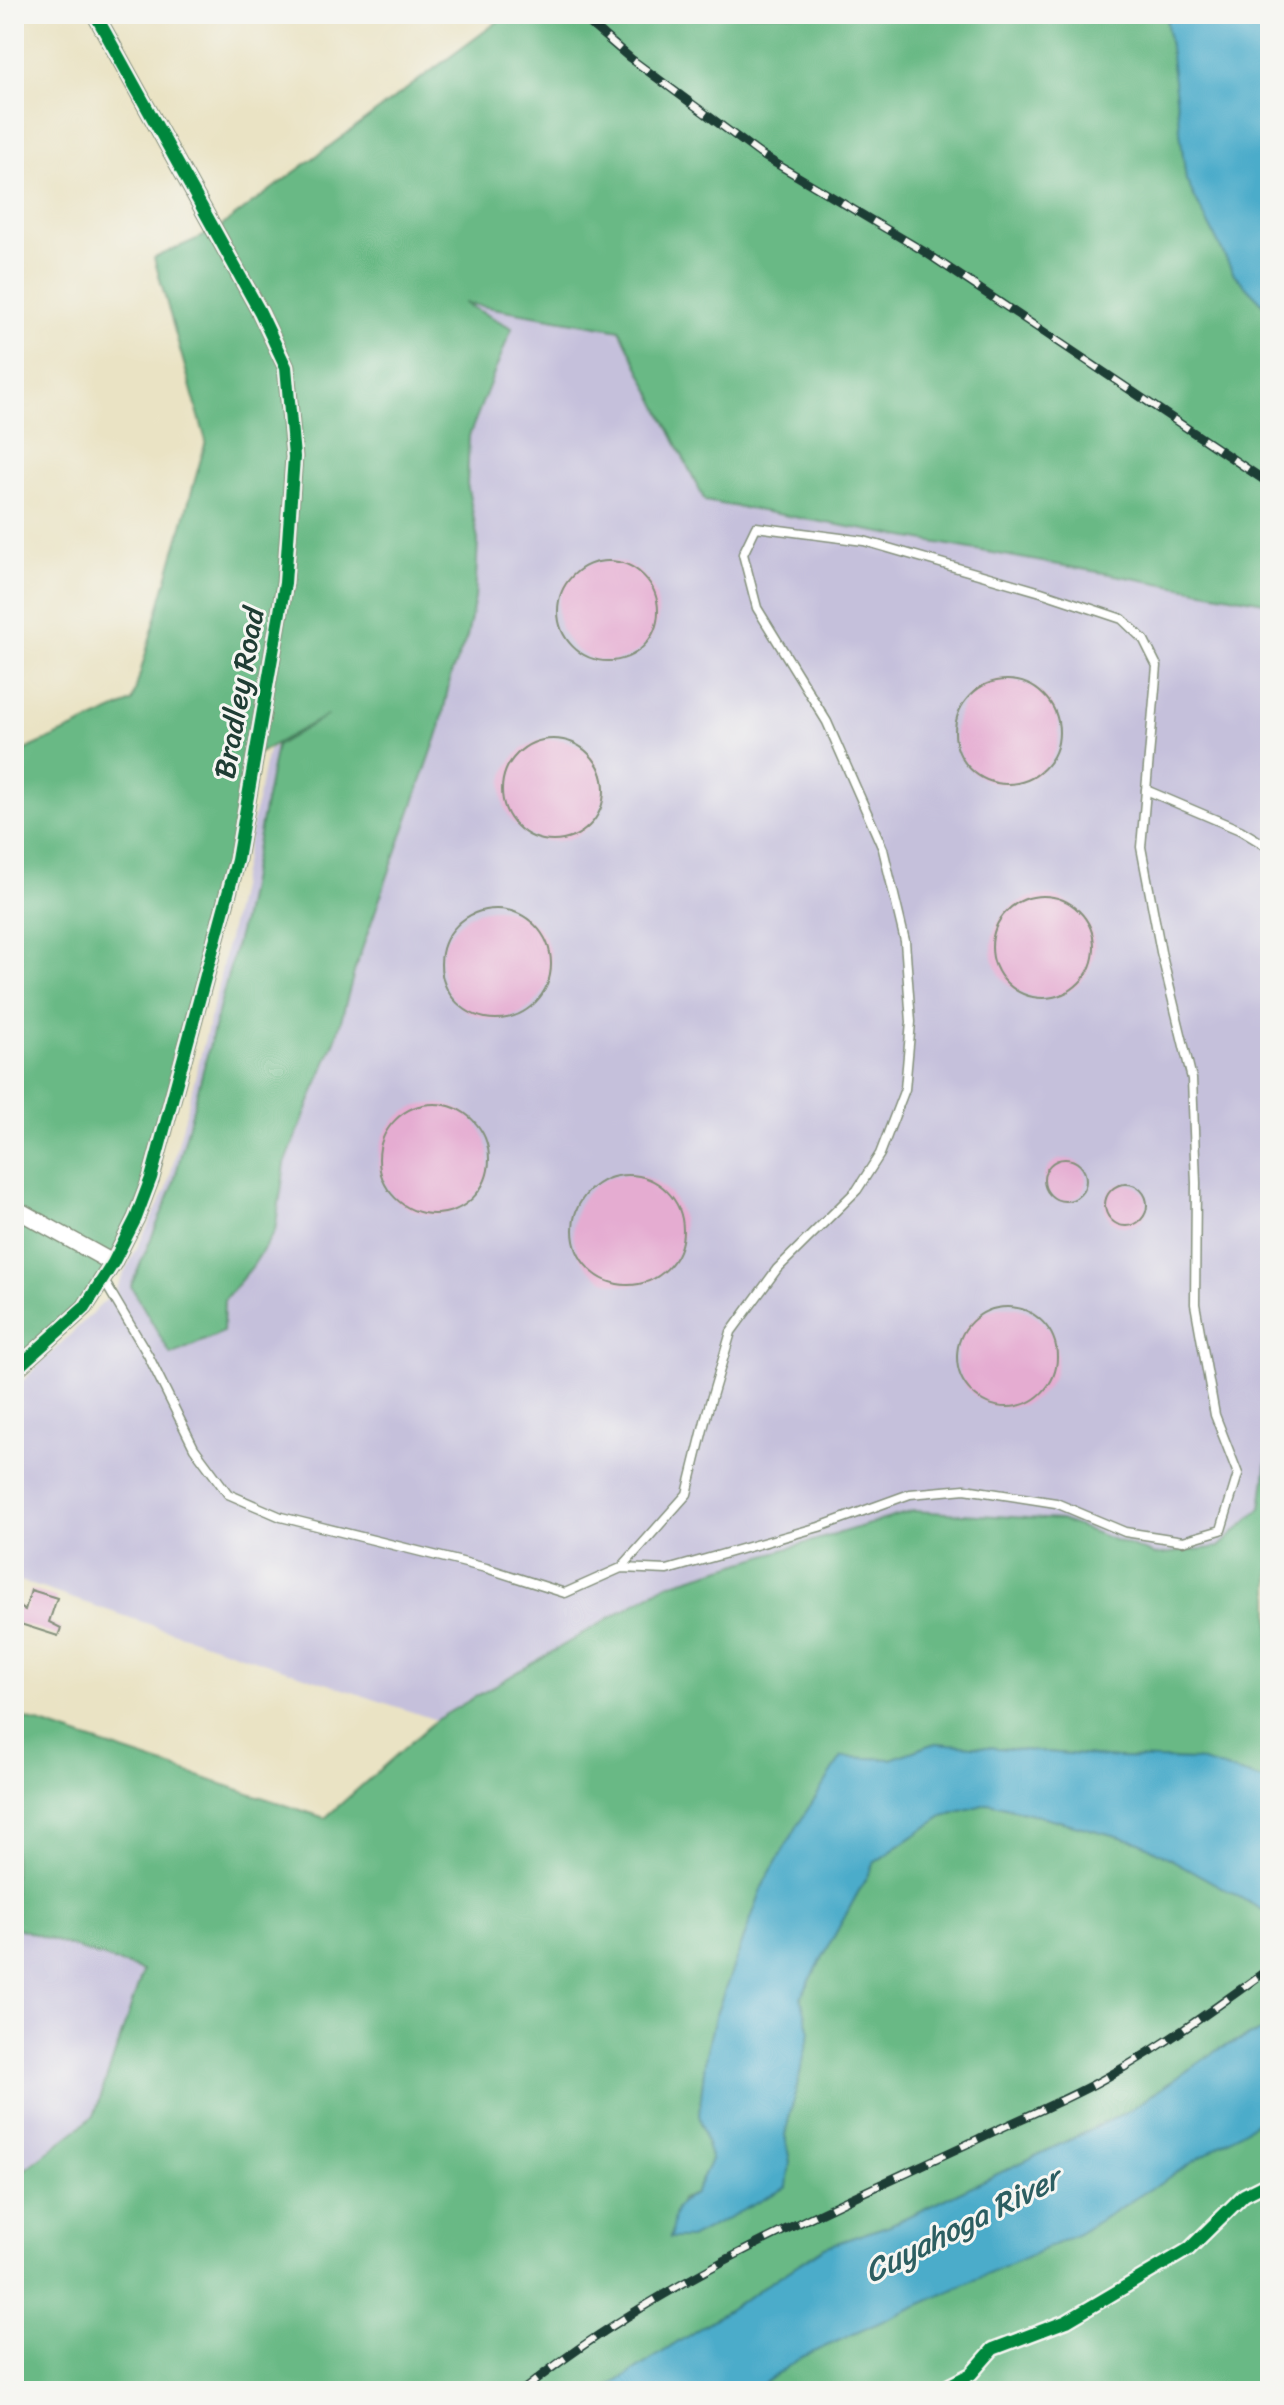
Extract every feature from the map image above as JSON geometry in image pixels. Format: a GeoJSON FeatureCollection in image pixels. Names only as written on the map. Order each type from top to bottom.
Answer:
{"type":"FeatureCollection","features":[{"type":"Feature","properties":{"kind":"street","name":"Bradley Road"},"geometry":{"type":"LineString","coordinates":[[14,1371],[85,1307],[113,1263],[136,1218],[151,1178],[237,860],[285,583],[294,457],[286,367],[260,312],[95,14]]}},
{"type":"Feature","properties":{"kind":"street"},"geometry":{"type":"LineString","coordinates":[[14,1208],[113,1263]]}},
{"type":"Feature","properties":{"kind":"lane"},"geometry":{"type":"LineString","coordinates":[[102,1279],[148,1355],[194,1448],[228,1494],[281,1517],[486,1568],[565,1593],[621,1568],[687,1494],[731,1332],[777,1269],[857,1190],[880,1154],[905,1089],[911,1022],[905,941],[883,849],[827,722],[757,608],[743,554],[756,527],[864,541],[1041,592],[1122,619],[1144,640],[1157,666],[1141,847],[1161,952],[1192,1079],[1196,1183],[1195,1304],[1215,1415],[1238,1474],[1221,1530],[1183,1541],[1125,1532],[1056,1503],[965,1489],[910,1494],[819,1527],[667,1570],[621,1568]]}},
{"type":"Feature","properties":{"kind":"lane"},"geometry":{"type":"LineString","coordinates":[[1146,790],[1240,830],[1270,848]]}},
{"type":"Feature","properties":{"kind":"shaded area"},"geometry":{"type":"Polygon","coordinates":[[[460,302],[620,330],[705,501],[1270,603],[1270,1742],[535,1753],[14,1579],[14,1389],[115,1291],[167,1188],[217,991],[268,750],[413,668],[460,302]]]}},
{"type":"Feature","properties":{"kind":"shaded area"},"geometry":{"type":"Polygon","coordinates":[[[14,1927],[143,1970],[94,2116],[14,2177],[14,1927]]]}},
{"type":"Feature","properties":{"kind":"green space"},"geometry":{"type":"Polygon","coordinates":[[[508,14],[1166,14],[1186,180],[1234,274],[1270,311],[1270,603],[705,501],[620,330],[464,303],[512,328],[469,436],[467,484],[478,540],[475,598],[467,637],[451,674],[440,728],[355,969],[337,1035],[285,1164],[275,1231],[252,1267],[224,1300],[223,1332],[171,1355],[131,1286],[172,1189],[243,917],[276,746],[328,715],[255,755],[151,1178],[85,1307],[14,1371],[14,755],[132,702],[206,441],[154,258],[215,231],[508,14]]]}},
{"type":"Feature","properties":{"kind":"green space"},"geometry":{"type":"Polygon","coordinates":[[[1268,1454],[1270,1782],[1195,1760],[1118,1758],[936,1743],[891,1759],[842,1757],[765,1881],[715,2017],[706,2054],[699,2114],[711,2160],[695,2194],[681,2199],[670,2237],[746,2207],[786,2187],[790,2162],[785,2135],[810,2032],[801,1997],[874,1863],[943,1816],[990,1803],[1140,1842],[1270,1914],[1270,2027],[1219,2049],[1127,2112],[890,2225],[825,2247],[603,2391],[14,2391],[14,2178],[94,2116],[143,1971],[14,1927],[14,1715],[325,1818],[436,1720],[666,1585],[913,1511],[1061,1520],[1155,1555],[1219,1547],[1261,1508],[1268,1454]]]}},
{"type":"Feature","properties":{"kind":"green space"},"geometry":{"type":"Polygon","coordinates":[[[1270,2114],[1270,2391],[746,2391],[802,2357],[1220,2143],[1270,2114]]]}},
{"type":"Feature","properties":{"kind":"water"},"geometry":{"type":"Polygon","coordinates":[[[1166,14],[1270,14],[1270,311],[1234,274],[1186,180],[1166,14]]]}},
{"type":"Feature","properties":{"kind":"water"},"geometry":{"type":"Polygon","coordinates":[[[936,1743],[1118,1758],[1196,1760],[1270,1782],[1270,1914],[1140,1842],[990,1803],[943,1816],[874,1863],[801,1997],[810,2032],[785,2135],[790,2162],[787,2187],[690,2238],[670,2238],[678,2206],[695,2194],[711,2160],[699,2114],[706,2054],[715,2017],[765,1881],[842,1757],[891,1759],[936,1743]]]}},
{"type":"Feature","properties":{"kind":"water","name":"Cuyahoga River"},"geometry":{"type":"Polygon","coordinates":[[[1270,2027],[1270,2114],[1078,2234],[802,2357],[752,2391],[603,2391],[825,2247],[890,2225],[1127,2112],[1219,2049],[1270,2027]]]}},
{"type":"Feature","properties":{"kind":"building"},"geometry":{"type":"Polygon","coordinates":[[[608,561],[636,569],[650,583],[658,611],[650,639],[636,653],[608,661],[580,653],[566,639],[558,611],[566,583],[580,569],[608,561]]]}},
{"type":"Feature","properties":{"kind":"building"},"geometry":{"type":"Polygon","coordinates":[[[1007,680],[1027,684],[1044,695],[1055,712],[1059,732],[1055,752],[1044,769],[1027,780],[1007,784],[987,780],[970,769],[959,752],[955,732],[959,712],[970,695],[987,684],[1007,680]]]}},
{"type":"Feature","properties":{"kind":"building"},"geometry":{"type":"Polygon","coordinates":[[[553,739],[573,743],[589,754],[600,770],[604,790],[600,810],[589,826],[573,837],[553,841],[533,837],[517,826],[506,810],[502,790],[506,770],[517,754],[533,743],[553,739]]]}},
{"type":"Feature","properties":{"kind":"building"},"geometry":{"type":"Polygon","coordinates":[[[1043,896],[1062,900],[1079,911],[1090,928],[1094,947],[1090,966],[1079,983],[1062,994],[1043,998],[1024,994],[1007,983],[996,966],[992,947],[996,928],[1007,911],[1024,900],[1043,896]]]}},
{"type":"Feature","properties":{"kind":"building"},"geometry":{"type":"Polygon","coordinates":[[[496,909],[517,913],[535,925],[547,943],[551,964],[547,985],[535,1003],[517,1015],[496,1019],[475,1015],[457,1003],[445,985],[441,964],[445,943],[457,925],[475,913],[496,909]]]}},
{"type":"Feature","properties":{"kind":"building"},"geometry":{"type":"Polygon","coordinates":[[[434,1104],[455,1108],[473,1120],[485,1138],[489,1159],[485,1180],[473,1198],[455,1210],[434,1214],[413,1210],[395,1198],[383,1180],[379,1159],[383,1138],[395,1120],[413,1108],[434,1104]]]}},
{"type":"Feature","properties":{"kind":"building"},"geometry":{"type":"Polygon","coordinates":[[[1065,1159],[1080,1165],[1086,1180],[1080,1195],[1065,1201],[1050,1195],[1044,1180],[1050,1165],[1065,1159]]]}},
{"type":"Feature","properties":{"kind":"building"},"geometry":{"type":"Polygon","coordinates":[[[628,1175],[649,1179],[667,1191],[679,1209],[683,1230],[679,1251],[667,1269],[649,1281],[628,1285],[607,1281],[589,1269],[577,1251],[573,1230],[577,1209],[589,1191],[607,1179],[628,1175]]]}},
{"type":"Feature","properties":{"kind":"building"},"geometry":{"type":"Polygon","coordinates":[[[1126,1184],[1141,1190],[1147,1205],[1141,1220],[1126,1226],[1111,1220],[1105,1205],[1111,1190],[1126,1184]]]}},
{"type":"Feature","properties":{"kind":"building"},"geometry":{"type":"Polygon","coordinates":[[[1007,1307],[1026,1310],[1043,1321],[1054,1338],[1057,1357],[1054,1376],[1043,1393],[1026,1404],[1007,1407],[988,1404],[971,1393],[960,1376],[957,1357],[960,1338],[971,1321],[988,1310],[1007,1307]]]}},
{"type":"Feature","properties":{"kind":"building"},"geometry":{"type":"Polygon","coordinates":[[[31,1590],[57,1598],[49,1622],[61,1628],[58,1636],[14,1622],[14,1604],[25,1610],[31,1590]]]}},
{"type":"Feature","properties":{"kind":"railway"},"geometry":{"type":"LineString","coordinates":[[579,14],[630,58],[760,154],[925,252],[1270,484]]}},
{"type":"Feature","properties":{"kind":"railway"},"geometry":{"type":"LineString","coordinates":[[522,2391],[575,2351],[685,2282],[800,2222],[1109,2076],[1171,2038],[1270,1968]]}},
{"type":"Feature","properties":{"kind":"cycle path"},"geometry":{"type":"LineString","coordinates":[[14,1371],[85,1307],[113,1263],[136,1218],[151,1178],[237,860],[285,583],[294,457],[286,367],[260,312],[95,14]]}},
{"type":"Feature","properties":{"kind":"cycle path"},"geometry":{"type":"LineString","coordinates":[[938,2391],[971,2374],[993,2349],[1067,2321],[1189,2249],[1244,2195],[1270,2182]]}}]}
